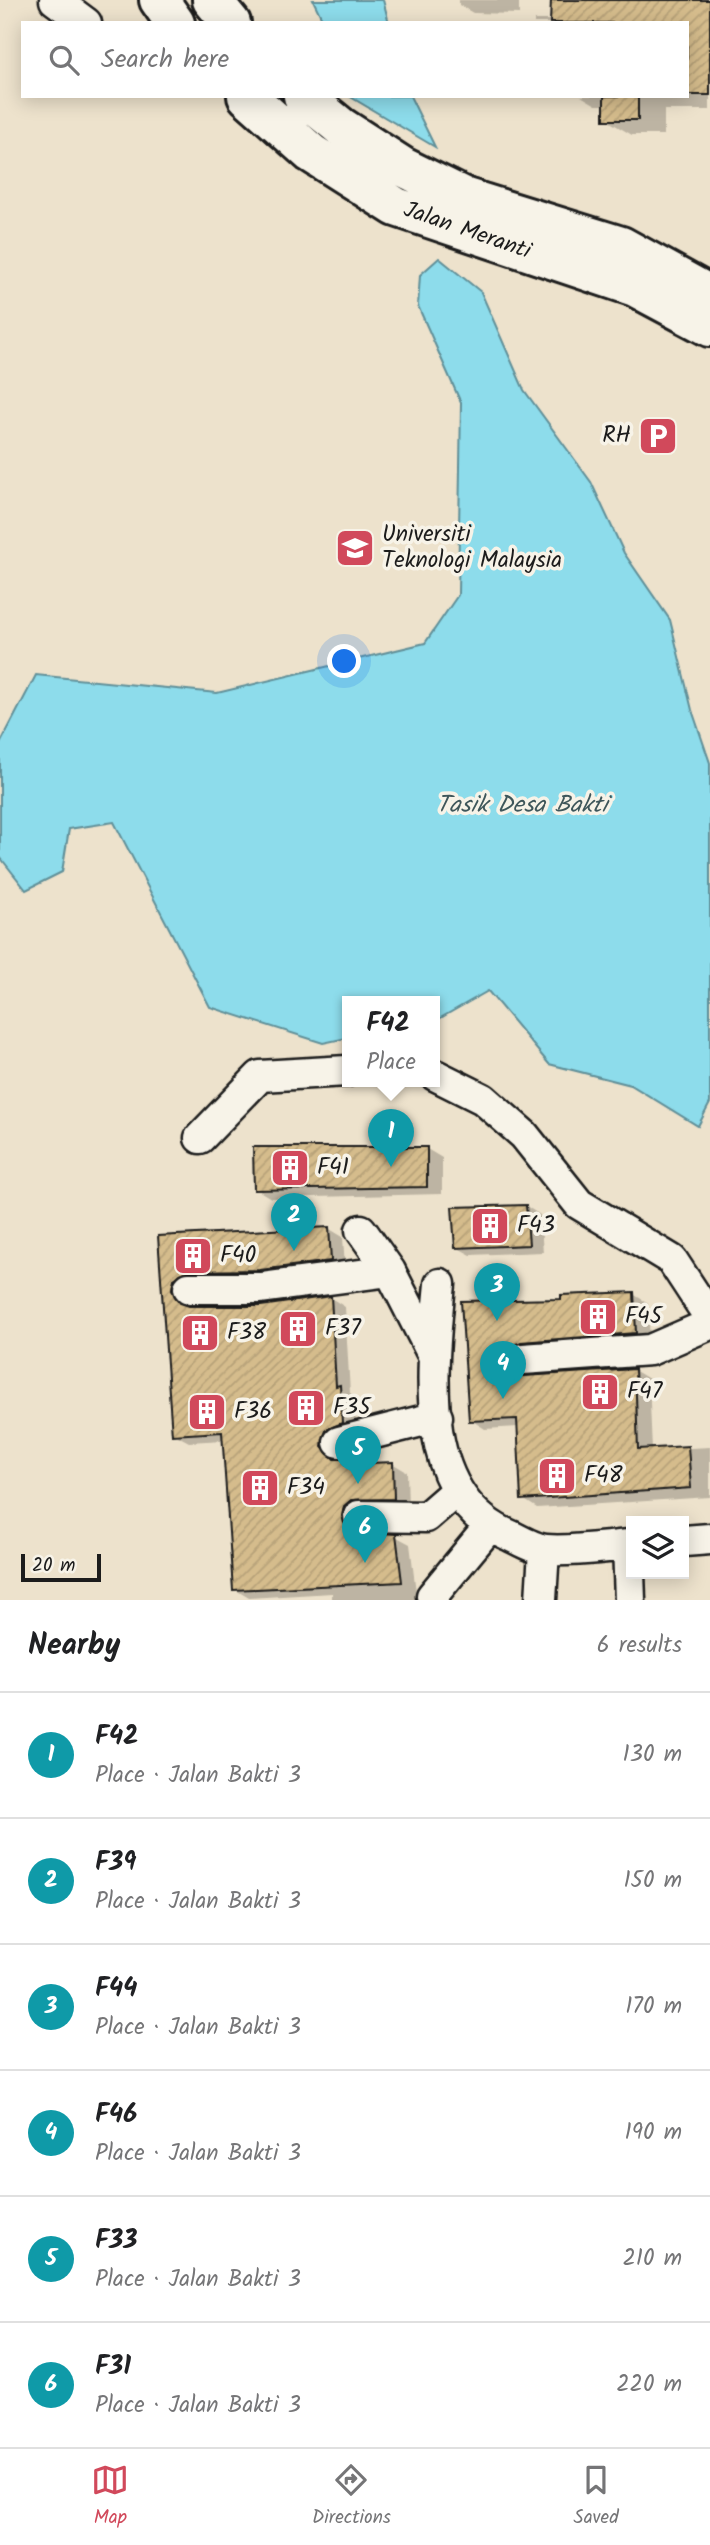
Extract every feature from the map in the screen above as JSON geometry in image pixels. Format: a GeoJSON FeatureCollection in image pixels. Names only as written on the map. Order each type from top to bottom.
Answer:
{"type":"FeatureCollection","features":[{"type":"Feature","properties":{"kind":"street"},"geometry":{"type":"LineString","coordinates":[[55,0],[83,21]]}},
{"type":"Feature","properties":{"kind":"street"},"geometry":{"type":"LineString","coordinates":[[159,0],[174,21]]}},
{"type":"Feature","properties":{"kind":"street"},"geometry":{"type":"LineString","coordinates":[[212,0],[229,21]]}},
{"type":"Feature","properties":{"kind":"street","name":"Jalan Meranti"},"geometry":{"type":"LineString","coordinates":[[249,98],[311,153],[396,207],[623,282],[710,327]]}},
{"type":"Feature","properties":{"kind":"street","name":"Jalan Meranti"},"geometry":{"type":"LineString","coordinates":[[305,98],[341,127],[403,167],[466,198],[621,246],[710,295]]}},
{"type":"Feature","properties":{"kind":"street"},"geometry":{"type":"LineString","coordinates":[[200,1138],[260,1076],[342,1071]]}},
{"type":"Feature","properties":{"kind":"street"},"geometry":{"type":"LineString","coordinates":[[440,1077],[483,1099],[524,1135],[579,1204],[672,1259],[710,1318]]}},
{"type":"Feature","properties":{"kind":"street"},"geometry":{"type":"LineString","coordinates":[[360,1230],[390,1271],[433,1355]]}},
{"type":"Feature","properties":{"kind":"street"},"geometry":{"type":"LineString","coordinates":[[189,1288],[261,1288],[390,1271]]}},
{"type":"Feature","properties":{"kind":"street"},"geometry":{"type":"LineString","coordinates":[[440,1284],[433,1355],[439,1449],[456,1491],[489,1527],[544,1550],[626,1545]]}},
{"type":"Feature","properties":{"kind":"street"},"geometry":{"type":"LineString","coordinates":[[523,1359],[650,1350],[710,1324]]}},
{"type":"Feature","properties":{"kind":"street"},"geometry":{"type":"LineString","coordinates":[[339,1442],[437,1417]]}},
{"type":"Feature","properties":{"kind":"street"},"geometry":{"type":"LineString","coordinates":[[359,1516],[426,1517],[456,1491]]}},
{"type":"Feature","properties":{"kind":"street"},"geometry":{"type":"LineString","coordinates":[[432,1596],[489,1527]]}},
{"type":"Feature","properties":{"kind":"street"},"geometry":{"type":"LineString","coordinates":[[689,1541],[710,1539]]}},
{"type":"Feature","properties":{"kind":"street"},"geometry":{"type":"LineString","coordinates":[[541,1600],[544,1550]]}},
{"type":"Feature","properties":{"kind":"street"},"geometry":{"type":"LineString","coordinates":[[630,1579],[630,1600]]}},
{"type":"Feature","properties":{"kind":"water"},"geometry":{"type":"Polygon","coordinates":[[[313,0],[383,0],[388,21],[323,21],[313,0]]]}},
{"type":"Feature","properties":{"kind":"water"},"geometry":{"type":"Polygon","coordinates":[[[352,98],[411,98],[435,147],[352,98]]]}},
{"type":"Feature","properties":{"kind":"water","name":"Tasik Desa Bakti"},"geometry":{"type":"Polygon","coordinates":[[[439,258],[481,292],[524,390],[591,482],[624,553],[670,620],[692,710],[710,763],[710,1103],[698,1126],[631,1085],[549,1064],[488,991],[440,1018],[440,996],[342,996],[342,1039],[323,1043],[210,1007],[114,822],[69,829],[62,872],[26,890],[0,857],[0,744],[36,675],[217,693],[425,643],[458,595],[461,403],[418,306],[420,275],[439,258]]]}},
{"type":"Feature","properties":{"kind":"building"},"geometry":{"type":"Polygon","coordinates":[[[551,0],[710,0],[710,95],[689,95],[689,21],[550,21],[551,0]]]}},
{"type":"Feature","properties":{"kind":"building"},"geometry":{"type":"Polygon","coordinates":[[[604,98],[638,98],[638,120],[604,120],[604,98]]]}},
{"type":"Feature","properties":{"kind":"building"},"geometry":{"type":"Polygon","coordinates":[[[253,1147],[427,1147],[427,1187],[254,1190],[253,1147]]]}},
{"type":"Feature","properties":{"kind":"building","name":"F43"},"geometry":{"type":"Polygon","coordinates":[[[526,1205],[529,1245],[455,1248],[452,1207],[526,1205]]]}},
{"type":"Feature","properties":{"kind":"building"},"geometry":{"type":"Polygon","coordinates":[[[329,1227],[331,1261],[260,1270],[188,1271],[174,1279],[172,1289],[180,1303],[189,1306],[261,1306],[331,1296],[336,1386],[340,1385],[342,1423],[326,1430],[322,1446],[334,1459],[344,1459],[345,1464],[393,1462],[394,1499],[351,1500],[344,1506],[342,1516],[351,1531],[396,1534],[402,1582],[233,1590],[222,1432],[172,1435],[158,1236],[329,1227]]]}},
{"type":"Feature","properties":{"kind":"building"},"geometry":{"type":"Polygon","coordinates":[[[634,1292],[636,1333],[521,1342],[508,1351],[506,1361],[515,1374],[524,1376],[635,1369],[638,1449],[688,1446],[691,1488],[521,1500],[517,1419],[469,1421],[461,1301],[561,1299],[561,1295],[634,1292]]]}},
{"type":"Feature","properties":{"kind":"place","name":"RH"},"geometry":{"type":"Point","coordinates":[658,436]}},
{"type":"Feature","properties":{"kind":"place","name":"Universiti Teknologi Malaysia"},"geometry":{"type":"Point","coordinates":[355,548]}},
{"type":"Feature","properties":{"kind":"place","name":"F42"},"geometry":{"type":"Point","coordinates":[391,1167]}},
{"type":"Feature","properties":{"kind":"place","name":"F41"},"geometry":{"type":"Point","coordinates":[290,1168]}},
{"type":"Feature","properties":{"kind":"place","name":"F43"},"geometry":{"type":"Point","coordinates":[490,1226]}},
{"type":"Feature","properties":{"kind":"place","name":"F39"},"geometry":{"type":"Point","coordinates":[294,1251]}},
{"type":"Feature","properties":{"kind":"place","name":"F40"},"geometry":{"type":"Point","coordinates":[193,1256]}},
{"type":"Feature","properties":{"kind":"place","name":"F45"},"geometry":{"type":"Point","coordinates":[598,1317]}},
{"type":"Feature","properties":{"kind":"place","name":"F44"},"geometry":{"type":"Point","coordinates":[497,1321]}},
{"type":"Feature","properties":{"kind":"place","name":"F37"},"geometry":{"type":"Point","coordinates":[298,1329]}},
{"type":"Feature","properties":{"kind":"place","name":"F38"},"geometry":{"type":"Point","coordinates":[200,1333]}},
{"type":"Feature","properties":{"kind":"place","name":"F47"},"geometry":{"type":"Point","coordinates":[600,1392]}},
{"type":"Feature","properties":{"kind":"place","name":"F46"},"geometry":{"type":"Point","coordinates":[503,1399]}},
{"type":"Feature","properties":{"kind":"place","name":"F35"},"geometry":{"type":"Point","coordinates":[306,1408]}},
{"type":"Feature","properties":{"kind":"place","name":"F36"},"geometry":{"type":"Point","coordinates":[207,1412]}},
{"type":"Feature","properties":{"kind":"place","name":"F48"},"geometry":{"type":"Point","coordinates":[557,1476]}},
{"type":"Feature","properties":{"kind":"place","name":"F33"},"geometry":{"type":"Point","coordinates":[358,1484]}},
{"type":"Feature","properties":{"kind":"place","name":"F34"},"geometry":{"type":"Point","coordinates":[260,1488]}},
{"type":"Feature","properties":{"kind":"place","name":"F31"},"geometry":{"type":"Point","coordinates":[365,1563]}}]}
